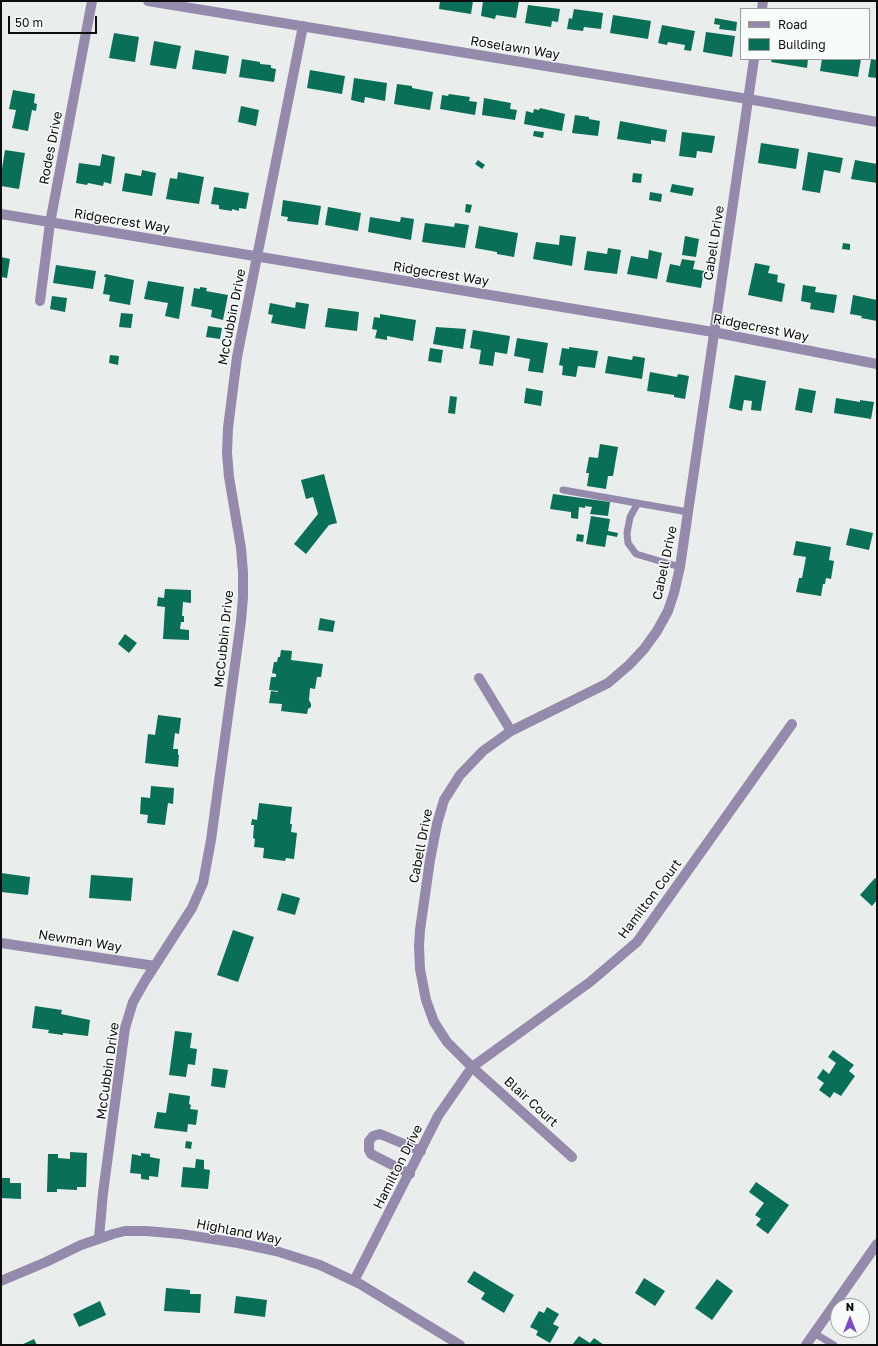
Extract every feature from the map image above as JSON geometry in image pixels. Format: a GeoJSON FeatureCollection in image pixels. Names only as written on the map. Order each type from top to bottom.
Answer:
{"type":"FeatureCollection","features":[{"type":"Feature","properties":{"kind":"street","name":"Rodes Drive"},"geometry":{"type":"LineString","coordinates":[[40,301],[50,223],[92,1]]}},
{"type":"Feature","properties":{"kind":"street","name":"Roselawn Way"},"geometry":{"type":"LineString","coordinates":[[148,1],[748,99],[877,122]]}},
{"type":"Feature","properties":{"kind":"street","name":"McCubbin Drive"},"geometry":{"type":"LineString","coordinates":[[99,1238],[103,1193],[125,1028],[133,1002],[145,981],[187,918],[199,894],[206,871],[212,840],[242,621],[243,597],[241,548],[229,477],[227,453],[228,428],[235,372],[303,26]]}},
{"type":"Feature","properties":{"kind":"street","name":"Cabell Drive"},"geometry":{"type":"LineString","coordinates":[[472,1067],[447,1042],[434,1022],[426,1000],[420,969],[420,930],[437,824],[444,800],[460,776],[483,751],[511,731],[608,682],[630,665],[644,649],[657,631],[668,611],[680,567],[713,332],[754,60]]}},
{"type":"Feature","properties":{"kind":"street","name":"Ridgecrest Way"},"geometry":{"type":"LineString","coordinates":[[1,214],[713,332],[877,364]]}},
{"type":"Feature","properties":{"kind":"street"},"geometry":{"type":"LineString","coordinates":[[479,678],[511,731]]}},
{"type":"Feature","properties":{"kind":"street","name":"Hamilton Court"},"geometry":{"type":"LineString","coordinates":[[472,1067],[590,982],[637,942],[792,724]]}},
{"type":"Feature","properties":{"kind":"street","name":"Newman Way"},"geometry":{"type":"LineString","coordinates":[[1,943],[155,966]]}},
{"type":"Feature","properties":{"kind":"street","name":"Hamilton Drive"},"geometry":{"type":"LineString","coordinates":[[354,1281],[410,1174],[438,1116],[472,1067]]}},
{"type":"Feature","properties":{"kind":"street","name":"Blair Court"},"geometry":{"type":"LineString","coordinates":[[472,1067],[572,1157]]}},
{"type":"Feature","properties":{"kind":"street"},"geometry":{"type":"LineString","coordinates":[[410,1174],[371,1154],[369,1150],[369,1141],[373,1136],[380,1134],[421,1151]]}},
{"type":"Feature","properties":{"kind":"street","name":"Highland Way"},"geometry":{"type":"LineString","coordinates":[[1,1281],[81,1245],[99,1238],[125,1231],[146,1231],[238,1243],[276,1251],[320,1265],[354,1281],[395,1304],[460,1345]]}},
{"type":"Feature","properties":{"kind":"street"},"geometry":{"type":"LineString","coordinates":[[806,1345],[877,1244]]}},
{"type":"Feature","properties":{"kind":"lane"},"geometry":{"type":"LineString","coordinates":[[563,490],[688,512]]}},
{"type":"Feature","properties":{"kind":"lane"},"geometry":{"type":"LineString","coordinates":[[638,503],[630,517],[627,533],[628,543],[636,554],[680,567]]}},
{"type":"Feature","properties":{"kind":"lane"},"geometry":{"type":"LineString","coordinates":[[814,1333],[834,1345]]}},
{"type":"Feature","properties":{"kind":"building"},"geometry":{"type":"Polygon","coordinates":[[[440,1],[473,1],[471,14],[439,9],[440,1]]]}},
{"type":"Feature","properties":{"kind":"building"},"geometry":{"type":"Polygon","coordinates":[[[483,1],[519,1],[516,18],[496,15],[495,19],[481,16],[483,1]]]}},
{"type":"Feature","properties":{"kind":"building"},"geometry":{"type":"Polygon","coordinates":[[[528,5],[560,9],[558,22],[552,21],[551,27],[525,23],[528,5]]]}},
{"type":"Feature","properties":{"kind":"building"},"geometry":{"type":"Polygon","coordinates":[[[574,9],[603,13],[601,29],[584,27],[583,31],[567,29],[569,18],[572,19],[574,9]]]}},
{"type":"Feature","properties":{"kind":"building"},"geometry":{"type":"Polygon","coordinates":[[[613,15],[651,21],[648,39],[610,33],[613,15]]]}},
{"type":"Feature","properties":{"kind":"building"},"geometry":{"type":"Polygon","coordinates":[[[715,18],[737,22],[736,31],[719,29],[720,25],[714,24],[715,18]]]}},
{"type":"Feature","properties":{"kind":"building"},"geometry":{"type":"Polygon","coordinates":[[[662,25],[695,31],[691,51],[684,50],[685,45],[668,42],[667,45],[658,43],[662,25]]]}},
{"type":"Feature","properties":{"kind":"building"},"geometry":{"type":"Polygon","coordinates":[[[706,32],[735,36],[732,57],[703,52],[706,32]]]}},
{"type":"Feature","properties":{"kind":"building"},"geometry":{"type":"Polygon","coordinates":[[[114,33],[139,37],[135,62],[109,58],[114,33]]]}},
{"type":"Feature","properties":{"kind":"building"},"geometry":{"type":"Polygon","coordinates":[[[154,41],[181,46],[176,69],[150,65],[154,41]]]}},
{"type":"Feature","properties":{"kind":"building"},"geometry":{"type":"Polygon","coordinates":[[[195,50],[229,56],[226,74],[192,69],[195,50]]]}},
{"type":"Feature","properties":{"kind":"building"},"geometry":{"type":"Polygon","coordinates":[[[242,59],[260,62],[260,64],[271,65],[271,68],[276,69],[274,82],[239,77],[242,59]]]}},
{"type":"Feature","properties":{"kind":"building"},"geometry":{"type":"Polygon","coordinates":[[[871,59],[877,60],[877,78],[868,77],[871,59]]]}},
{"type":"Feature","properties":{"kind":"building"},"geometry":{"type":"Polygon","coordinates":[[[772,60],[808,60],[807,68],[771,62],[772,60]]]}},
{"type":"Feature","properties":{"kind":"building"},"geometry":{"type":"Polygon","coordinates":[[[822,60],[861,60],[858,77],[820,71],[822,60]]]}},
{"type":"Feature","properties":{"kind":"building"},"geometry":{"type":"Polygon","coordinates":[[[310,70],[345,76],[342,94],[307,88],[310,70]]]}},
{"type":"Feature","properties":{"kind":"building"},"geometry":{"type":"Polygon","coordinates":[[[354,78],[387,83],[385,101],[365,97],[364,103],[351,100],[354,78]]]}},
{"type":"Feature","properties":{"kind":"building"},"geometry":{"type":"Polygon","coordinates":[[[397,84],[412,86],[412,88],[433,92],[430,110],[394,104],[397,84]]]}},
{"type":"Feature","properties":{"kind":"building"},"geometry":{"type":"Polygon","coordinates":[[[13,90],[35,94],[34,103],[37,104],[36,111],[32,110],[28,131],[12,128],[16,110],[9,109],[13,90]]]}},
{"type":"Feature","properties":{"kind":"building"},"geometry":{"type":"Polygon","coordinates":[[[449,94],[470,97],[469,101],[477,102],[475,115],[440,109],[442,95],[448,96],[449,94]]]}},
{"type":"Feature","properties":{"kind":"building"},"geometry":{"type":"Polygon","coordinates":[[[484,98],[511,103],[510,109],[517,110],[515,120],[482,115],[484,98]]]}},
{"type":"Feature","properties":{"kind":"building"},"geometry":{"type":"Polygon","coordinates":[[[241,106],[259,110],[256,126],[238,122],[241,106]]]}},
{"type":"Feature","properties":{"kind":"building"},"geometry":{"type":"Polygon","coordinates":[[[540,108],[565,114],[562,131],[524,124],[526,111],[533,113],[534,109],[539,110],[540,108]]]}},
{"type":"Feature","properties":{"kind":"building"},"geometry":{"type":"Polygon","coordinates":[[[575,115],[589,117],[589,119],[600,121],[598,136],[572,133],[575,115]]]}},
{"type":"Feature","properties":{"kind":"building"},"geometry":{"type":"Polygon","coordinates":[[[620,121],[667,130],[665,142],[651,140],[651,144],[617,139],[620,121]]]}},
{"type":"Feature","properties":{"kind":"building"},"geometry":{"type":"Polygon","coordinates":[[[534,131],[544,132],[543,138],[533,136],[534,131]]]}},
{"type":"Feature","properties":{"kind":"building"},"geometry":{"type":"Polygon","coordinates":[[[682,132],[715,136],[712,153],[697,151],[696,158],[679,156],[682,132]]]}},
{"type":"Feature","properties":{"kind":"building"},"geometry":{"type":"Polygon","coordinates":[[[761,143],[799,149],[796,169],[758,163],[761,143]]]}},
{"type":"Feature","properties":{"kind":"building"},"geometry":{"type":"Polygon","coordinates":[[[5,150],[25,153],[19,189],[1,186],[1,175],[5,150]]]}},
{"type":"Feature","properties":{"kind":"building"},"geometry":{"type":"Polygon","coordinates":[[[808,152],[843,158],[840,173],[824,170],[820,193],[802,190],[808,152]]]}},
{"type":"Feature","properties":{"kind":"building"},"geometry":{"type":"Polygon","coordinates":[[[102,154],[115,157],[111,184],[104,182],[103,186],[88,183],[87,185],[76,183],[79,163],[100,166],[102,154]]]}},
{"type":"Feature","properties":{"kind":"building"},"geometry":{"type":"Polygon","coordinates":[[[478,160],[485,165],[482,169],[475,164],[478,160]]]}},
{"type":"Feature","properties":{"kind":"building"},"geometry":{"type":"Polygon","coordinates":[[[855,160],[877,164],[877,183],[851,179],[855,160]]]}},
{"type":"Feature","properties":{"kind":"building"},"geometry":{"type":"Polygon","coordinates":[[[142,170],[156,173],[152,196],[122,191],[125,173],[141,176],[142,170]]]}},
{"type":"Feature","properties":{"kind":"building"},"geometry":{"type":"Polygon","coordinates":[[[178,172],[204,177],[199,204],[166,199],[170,178],[177,179],[178,172]]]}},
{"type":"Feature","properties":{"kind":"building"},"geometry":{"type":"Polygon","coordinates":[[[633,173],[642,174],[641,183],[632,182],[633,173]]]}},
{"type":"Feature","properties":{"kind":"building"},"geometry":{"type":"Polygon","coordinates":[[[672,184],[694,188],[692,196],[670,192],[672,184]]]}},
{"type":"Feature","properties":{"kind":"building"},"geometry":{"type":"Polygon","coordinates":[[[214,187],[249,193],[246,209],[239,208],[239,211],[232,209],[232,211],[219,209],[219,205],[211,204],[214,187]]]}},
{"type":"Feature","properties":{"kind":"building"},"geometry":{"type":"Polygon","coordinates":[[[650,192],[662,194],[661,202],[649,200],[650,192]]]}},
{"type":"Feature","properties":{"kind":"building"},"geometry":{"type":"Polygon","coordinates":[[[283,200],[321,206],[318,225],[287,221],[288,217],[281,216],[283,200]]]}},
{"type":"Feature","properties":{"kind":"building"},"geometry":{"type":"Polygon","coordinates":[[[466,204],[472,205],[470,213],[465,212],[466,204]]]}},
{"type":"Feature","properties":{"kind":"building"},"geometry":{"type":"Polygon","coordinates":[[[328,207],[361,213],[358,231],[325,225],[328,207]]]}},
{"type":"Feature","properties":{"kind":"building"},"geometry":{"type":"Polygon","coordinates":[[[370,217],[400,222],[401,217],[414,219],[411,240],[368,232],[370,217]]]}},
{"type":"Feature","properties":{"kind":"building"},"geometry":{"type":"Polygon","coordinates":[[[425,223],[454,227],[455,223],[469,225],[465,248],[422,242],[425,223]]]}},
{"type":"Feature","properties":{"kind":"building"},"geometry":{"type":"Polygon","coordinates":[[[479,226],[518,233],[514,257],[475,248],[479,226]]]}},
{"type":"Feature","properties":{"kind":"building"},"geometry":{"type":"Polygon","coordinates":[[[560,235],[576,237],[572,266],[533,259],[536,242],[559,245],[560,235]]]}},
{"type":"Feature","properties":{"kind":"building"},"geometry":{"type":"Polygon","coordinates":[[[685,236],[699,239],[696,257],[682,255],[685,236]]]}},
{"type":"Feature","properties":{"kind":"building"},"geometry":{"type":"Polygon","coordinates":[[[843,243],[850,244],[850,250],[842,249],[843,243]]]}},
{"type":"Feature","properties":{"kind":"building"},"geometry":{"type":"Polygon","coordinates":[[[608,248],[621,250],[617,274],[584,270],[587,251],[607,254],[608,248]]]}},
{"type":"Feature","properties":{"kind":"building"},"geometry":{"type":"Polygon","coordinates":[[[649,250],[662,253],[657,279],[627,274],[631,256],[648,259],[649,250]]]}},
{"type":"Feature","properties":{"kind":"building"},"geometry":{"type":"Polygon","coordinates":[[[1,257],[10,259],[7,278],[1,277],[1,257]]]}},
{"type":"Feature","properties":{"kind":"building"},"geometry":{"type":"Polygon","coordinates":[[[682,259],[695,261],[693,269],[704,271],[701,288],[666,282],[670,264],[680,266],[682,259]]]}},
{"type":"Feature","properties":{"kind":"building"},"geometry":{"type":"Polygon","coordinates":[[[755,263],[770,266],[768,273],[778,275],[777,282],[785,284],[782,302],[748,295],[755,263]]]}},
{"type":"Feature","properties":{"kind":"building"},"geometry":{"type":"Polygon","coordinates":[[[56,265],[96,271],[93,289],[53,283],[56,265]]]}},
{"type":"Feature","properties":{"kind":"building"},"geometry":{"type":"Polygon","coordinates":[[[105,274],[134,280],[130,305],[109,301],[110,295],[103,294],[106,277],[104,277],[105,274]]]}},
{"type":"Feature","properties":{"kind":"building"},"geometry":{"type":"Polygon","coordinates":[[[148,281],[184,287],[179,319],[165,316],[168,303],[144,299],[148,281]]]}},
{"type":"Feature","properties":{"kind":"building"},"geometry":{"type":"Polygon","coordinates":[[[803,285],[816,287],[815,292],[837,295],[834,313],[810,309],[811,303],[801,301],[803,285]]]}},
{"type":"Feature","properties":{"kind":"building"},"geometry":{"type":"Polygon","coordinates":[[[200,287],[207,288],[206,291],[228,295],[223,320],[211,317],[212,310],[191,306],[194,288],[200,289],[200,287]]]}},
{"type":"Feature","properties":{"kind":"building"},"geometry":{"type":"Polygon","coordinates":[[[853,295],[877,300],[877,321],[850,314],[853,295]]]}},
{"type":"Feature","properties":{"kind":"building"},"geometry":{"type":"Polygon","coordinates":[[[52,296],[67,298],[65,312],[50,309],[52,296]]]}},
{"type":"Feature","properties":{"kind":"building"},"geometry":{"type":"Polygon","coordinates":[[[296,302],[309,304],[305,329],[271,323],[273,315],[268,314],[270,303],[295,308],[296,302]]]}},
{"type":"Feature","properties":{"kind":"building"},"geometry":{"type":"Polygon","coordinates":[[[328,308],[359,312],[357,331],[325,327],[328,308]]]}},
{"type":"Feature","properties":{"kind":"building"},"geometry":{"type":"Polygon","coordinates":[[[121,313],[133,314],[131,328],[119,327],[121,313]]]}},
{"type":"Feature","properties":{"kind":"building"},"geometry":{"type":"Polygon","coordinates":[[[380,314],[416,320],[413,341],[387,336],[387,340],[375,338],[377,330],[372,329],[374,317],[380,318],[380,314]]]}},
{"type":"Feature","properties":{"kind":"building"},"geometry":{"type":"Polygon","coordinates":[[[208,326],[222,328],[220,339],[206,337],[208,326]]]}},
{"type":"Feature","properties":{"kind":"building"},"geometry":{"type":"Polygon","coordinates":[[[436,327],[466,329],[463,349],[433,344],[436,327]]]}},
{"type":"Feature","properties":{"kind":"building"},"geometry":{"type":"Polygon","coordinates":[[[473,330],[510,336],[507,354],[495,352],[493,366],[479,364],[481,350],[470,348],[473,330]]]}},
{"type":"Feature","properties":{"kind":"building"},"geometry":{"type":"Polygon","coordinates":[[[517,338],[548,343],[543,373],[528,371],[530,359],[514,356],[517,338]]]}},
{"type":"Feature","properties":{"kind":"building"},"geometry":{"type":"Polygon","coordinates":[[[569,347],[598,351],[595,368],[578,366],[576,377],[562,375],[563,366],[559,365],[562,348],[569,349],[569,347]]]}},
{"type":"Feature","properties":{"kind":"building"},"geometry":{"type":"Polygon","coordinates":[[[430,348],[443,350],[441,363],[428,361],[430,348]]]}},
{"type":"Feature","properties":{"kind":"building"},"geometry":{"type":"Polygon","coordinates":[[[110,355],[119,356],[118,365],[109,363],[110,355]]]}},
{"type":"Feature","properties":{"kind":"building"},"geometry":{"type":"Polygon","coordinates":[[[608,356],[632,360],[633,356],[645,358],[642,379],[605,373],[608,356]]]}},
{"type":"Feature","properties":{"kind":"building"},"geometry":{"type":"Polygon","coordinates":[[[650,372],[677,377],[678,374],[689,376],[685,399],[674,397],[674,395],[647,391],[650,372]]]}},
{"type":"Feature","properties":{"kind":"building"},"geometry":{"type":"Polygon","coordinates":[[[735,375],[766,381],[761,411],[751,410],[752,401],[744,400],[742,411],[729,408],[735,375]]]}},
{"type":"Feature","properties":{"kind":"building"},"geometry":{"type":"Polygon","coordinates":[[[526,388],[543,391],[541,406],[524,403],[526,388]]]}},
{"type":"Feature","properties":{"kind":"building"},"geometry":{"type":"Polygon","coordinates":[[[799,388],[816,391],[812,413],[795,410],[799,388]]]}},
{"type":"Feature","properties":{"kind":"building"},"geometry":{"type":"Polygon","coordinates":[[[450,396],[457,397],[455,414],[448,413],[450,396]]]}},
{"type":"Feature","properties":{"kind":"building"},"geometry":{"type":"Polygon","coordinates":[[[836,398],[860,402],[860,400],[874,402],[871,419],[834,413],[836,398]]]}},
{"type":"Feature","properties":{"kind":"building"},"geometry":{"type":"Polygon","coordinates":[[[600,444],[618,447],[613,476],[608,476],[606,489],[587,486],[589,473],[586,473],[589,457],[598,458],[600,444]]]}},
{"type":"Feature","properties":{"kind":"building"},"geometry":{"type":"Polygon","coordinates":[[[324,474],[337,523],[329,525],[306,554],[294,544],[318,514],[313,497],[306,499],[301,480],[324,474]]]}},
{"type":"Feature","properties":{"kind":"building"},"geometry":{"type":"Polygon","coordinates":[[[553,494],[610,502],[608,516],[590,514],[592,507],[585,506],[585,508],[579,507],[578,519],[571,518],[571,512],[550,509],[553,494]]]}},
{"type":"Feature","properties":{"kind":"building"},"geometry":{"type":"Polygon","coordinates":[[[591,516],[610,519],[608,531],[618,533],[617,537],[607,535],[605,547],[586,544],[591,516]]]}},
{"type":"Feature","properties":{"kind":"building"},"geometry":{"type":"Polygon","coordinates":[[[850,528],[873,533],[869,550],[846,545],[850,528]]]}},
{"type":"Feature","properties":{"kind":"building"},"geometry":{"type":"Polygon","coordinates":[[[577,534],[584,535],[583,542],[576,541],[577,534]]]}},
{"type":"Feature","properties":{"kind":"building"},"geometry":{"type":"Polygon","coordinates":[[[796,541],[831,547],[829,560],[834,561],[831,579],[826,578],[825,584],[823,584],[821,596],[796,592],[799,578],[802,578],[806,557],[793,555],[796,541]]]}},
{"type":"Feature","properties":{"kind":"building"},"geometry":{"type":"Polygon","coordinates":[[[165,589],[191,590],[191,603],[183,602],[182,616],[184,616],[184,622],[181,622],[180,629],[189,630],[189,640],[163,639],[165,607],[157,606],[158,597],[164,598],[165,589]]]}},
{"type":"Feature","properties":{"kind":"building"},"geometry":{"type":"Polygon","coordinates":[[[320,618],[335,621],[333,632],[318,630],[320,618]]]}},
{"type":"Feature","properties":{"kind":"building"},"geometry":{"type":"Polygon","coordinates":[[[125,634],[137,643],[129,653],[118,644],[125,634]]]}},
{"type":"Feature","properties":{"kind":"building"},"geometry":{"type":"Polygon","coordinates":[[[281,650],[292,651],[291,660],[323,664],[321,677],[317,677],[315,689],[310,688],[309,700],[311,707],[308,709],[307,714],[281,711],[282,704],[269,703],[271,691],[278,692],[269,690],[271,677],[276,677],[276,674],[272,673],[274,662],[277,662],[278,657],[280,657],[281,650]]]}},
{"type":"Feature","properties":{"kind":"building"},"geometry":{"type":"Polygon","coordinates":[[[158,715],[181,718],[179,734],[175,733],[173,749],[178,749],[178,767],[145,763],[148,734],[155,735],[158,715]]]}},
{"type":"Feature","properties":{"kind":"building"},"geometry":{"type":"Polygon","coordinates":[[[151,786],[174,788],[173,804],[168,803],[165,825],[147,823],[148,815],[140,814],[141,797],[150,798],[151,786]]]}},
{"type":"Feature","properties":{"kind":"building"},"geometry":{"type":"Polygon","coordinates":[[[259,803],[292,807],[290,824],[292,824],[291,832],[297,833],[294,859],[286,858],[285,861],[263,858],[264,848],[254,847],[254,825],[251,825],[252,819],[257,820],[259,803]]]}},
{"type":"Feature","properties":{"kind":"building"},"geometry":{"type":"Polygon","coordinates":[[[1,873],[30,877],[28,895],[1,892],[1,873]]]}},
{"type":"Feature","properties":{"kind":"building"},"geometry":{"type":"Polygon","coordinates":[[[91,875],[133,878],[131,901],[89,898],[91,875]]]}},
{"type":"Feature","properties":{"kind":"building"},"geometry":{"type":"Polygon","coordinates":[[[875,878],[877,880],[877,900],[872,906],[860,895],[875,878]]]}},
{"type":"Feature","properties":{"kind":"building"},"geometry":{"type":"Polygon","coordinates":[[[282,893],[300,898],[295,915],[277,910],[282,893]]]}},
{"type":"Feature","properties":{"kind":"building"},"geometry":{"type":"Polygon","coordinates":[[[233,930],[254,937],[238,982],[217,975],[233,930]]]}},
{"type":"Feature","properties":{"kind":"building"},"geometry":{"type":"Polygon","coordinates":[[[35,1006],[62,1010],[61,1014],[90,1020],[88,1036],[48,1033],[49,1030],[32,1028],[35,1006]]]}},
{"type":"Feature","properties":{"kind":"building"},"geometry":{"type":"Polygon","coordinates":[[[175,1031],[192,1033],[190,1048],[197,1049],[195,1065],[188,1064],[186,1077],[169,1075],[175,1031]]]}},
{"type":"Feature","properties":{"kind":"building"},"geometry":{"type":"Polygon","coordinates":[[[833,1050],[854,1065],[849,1071],[855,1076],[841,1096],[834,1092],[830,1098],[819,1090],[824,1083],[817,1078],[823,1069],[829,1074],[836,1063],[828,1057],[833,1050]]]}},
{"type":"Feature","properties":{"kind":"building"},"geometry":{"type":"Polygon","coordinates":[[[213,1068],[228,1070],[225,1088],[211,1086],[213,1068]]]}},
{"type":"Feature","properties":{"kind":"building"},"geometry":{"type":"Polygon","coordinates":[[[169,1093],[190,1096],[190,1109],[198,1110],[196,1125],[188,1124],[187,1132],[154,1128],[157,1112],[166,1113],[169,1093]]]}},
{"type":"Feature","properties":{"kind":"building"},"geometry":{"type":"Polygon","coordinates":[[[186,1141],[192,1142],[191,1149],[185,1148],[186,1141]]]}},
{"type":"Feature","properties":{"kind":"building"},"geometry":{"type":"Polygon","coordinates":[[[70,1152],[87,1153],[86,1187],[77,1187],[77,1190],[57,1189],[57,1192],[47,1192],[48,1154],[58,1154],[58,1158],[70,1159],[70,1152]]]}},
{"type":"Feature","properties":{"kind":"building"},"geometry":{"type":"Polygon","coordinates":[[[141,1153],[150,1154],[150,1157],[160,1159],[158,1177],[149,1176],[149,1180],[141,1179],[141,1174],[130,1173],[132,1154],[141,1156],[141,1153]]]}},
{"type":"Feature","properties":{"kind":"building"},"geometry":{"type":"Polygon","coordinates":[[[196,1159],[204,1160],[204,1169],[210,1170],[208,1189],[181,1187],[183,1167],[195,1168],[196,1159]]]}},
{"type":"Feature","properties":{"kind":"building"},"geometry":{"type":"Polygon","coordinates":[[[1,1178],[10,1178],[10,1183],[21,1183],[21,1199],[1,1198],[1,1178]]]}},
{"type":"Feature","properties":{"kind":"building"},"geometry":{"type":"Polygon","coordinates":[[[756,1182],[789,1205],[768,1234],[756,1225],[761,1219],[755,1215],[764,1203],[749,1192],[756,1182]]]}},
{"type":"Feature","properties":{"kind":"building"},"geometry":{"type":"Polygon","coordinates":[[[474,1271],[514,1295],[504,1313],[481,1299],[485,1293],[467,1282],[474,1271]]]}},
{"type":"Feature","properties":{"kind":"building"},"geometry":{"type":"Polygon","coordinates":[[[644,1278],[665,1291],[655,1306],[635,1293],[644,1278]]]}},
{"type":"Feature","properties":{"kind":"building"},"geometry":{"type":"Polygon","coordinates":[[[717,1279],[733,1291],[712,1320],[695,1308],[717,1279]]]}},
{"type":"Feature","properties":{"kind":"building"},"geometry":{"type":"Polygon","coordinates":[[[166,1288],[190,1290],[190,1294],[201,1294],[200,1313],[164,1311],[166,1288]]]}},
{"type":"Feature","properties":{"kind":"building"},"geometry":{"type":"Polygon","coordinates":[[[236,1296],[267,1300],[265,1317],[234,1313],[236,1296]]]}},
{"type":"Feature","properties":{"kind":"building"},"geometry":{"type":"Polygon","coordinates":[[[100,1301],[106,1315],[79,1327],[73,1314],[100,1301]]]}},
{"type":"Feature","properties":{"kind":"building"},"geometry":{"type":"Polygon","coordinates":[[[547,1307],[559,1314],[553,1324],[559,1327],[550,1343],[536,1335],[538,1331],[530,1327],[539,1311],[544,1313],[547,1307]]]}},
{"type":"Feature","properties":{"kind":"building"},"geometry":{"type":"Polygon","coordinates":[[[579,1336],[590,1343],[594,1338],[604,1345],[572,1345],[579,1336]]]}},
{"type":"Feature","properties":{"kind":"building"},"geometry":{"type":"Polygon","coordinates":[[[34,1339],[37,1345],[21,1345],[34,1339]]]}}]}
